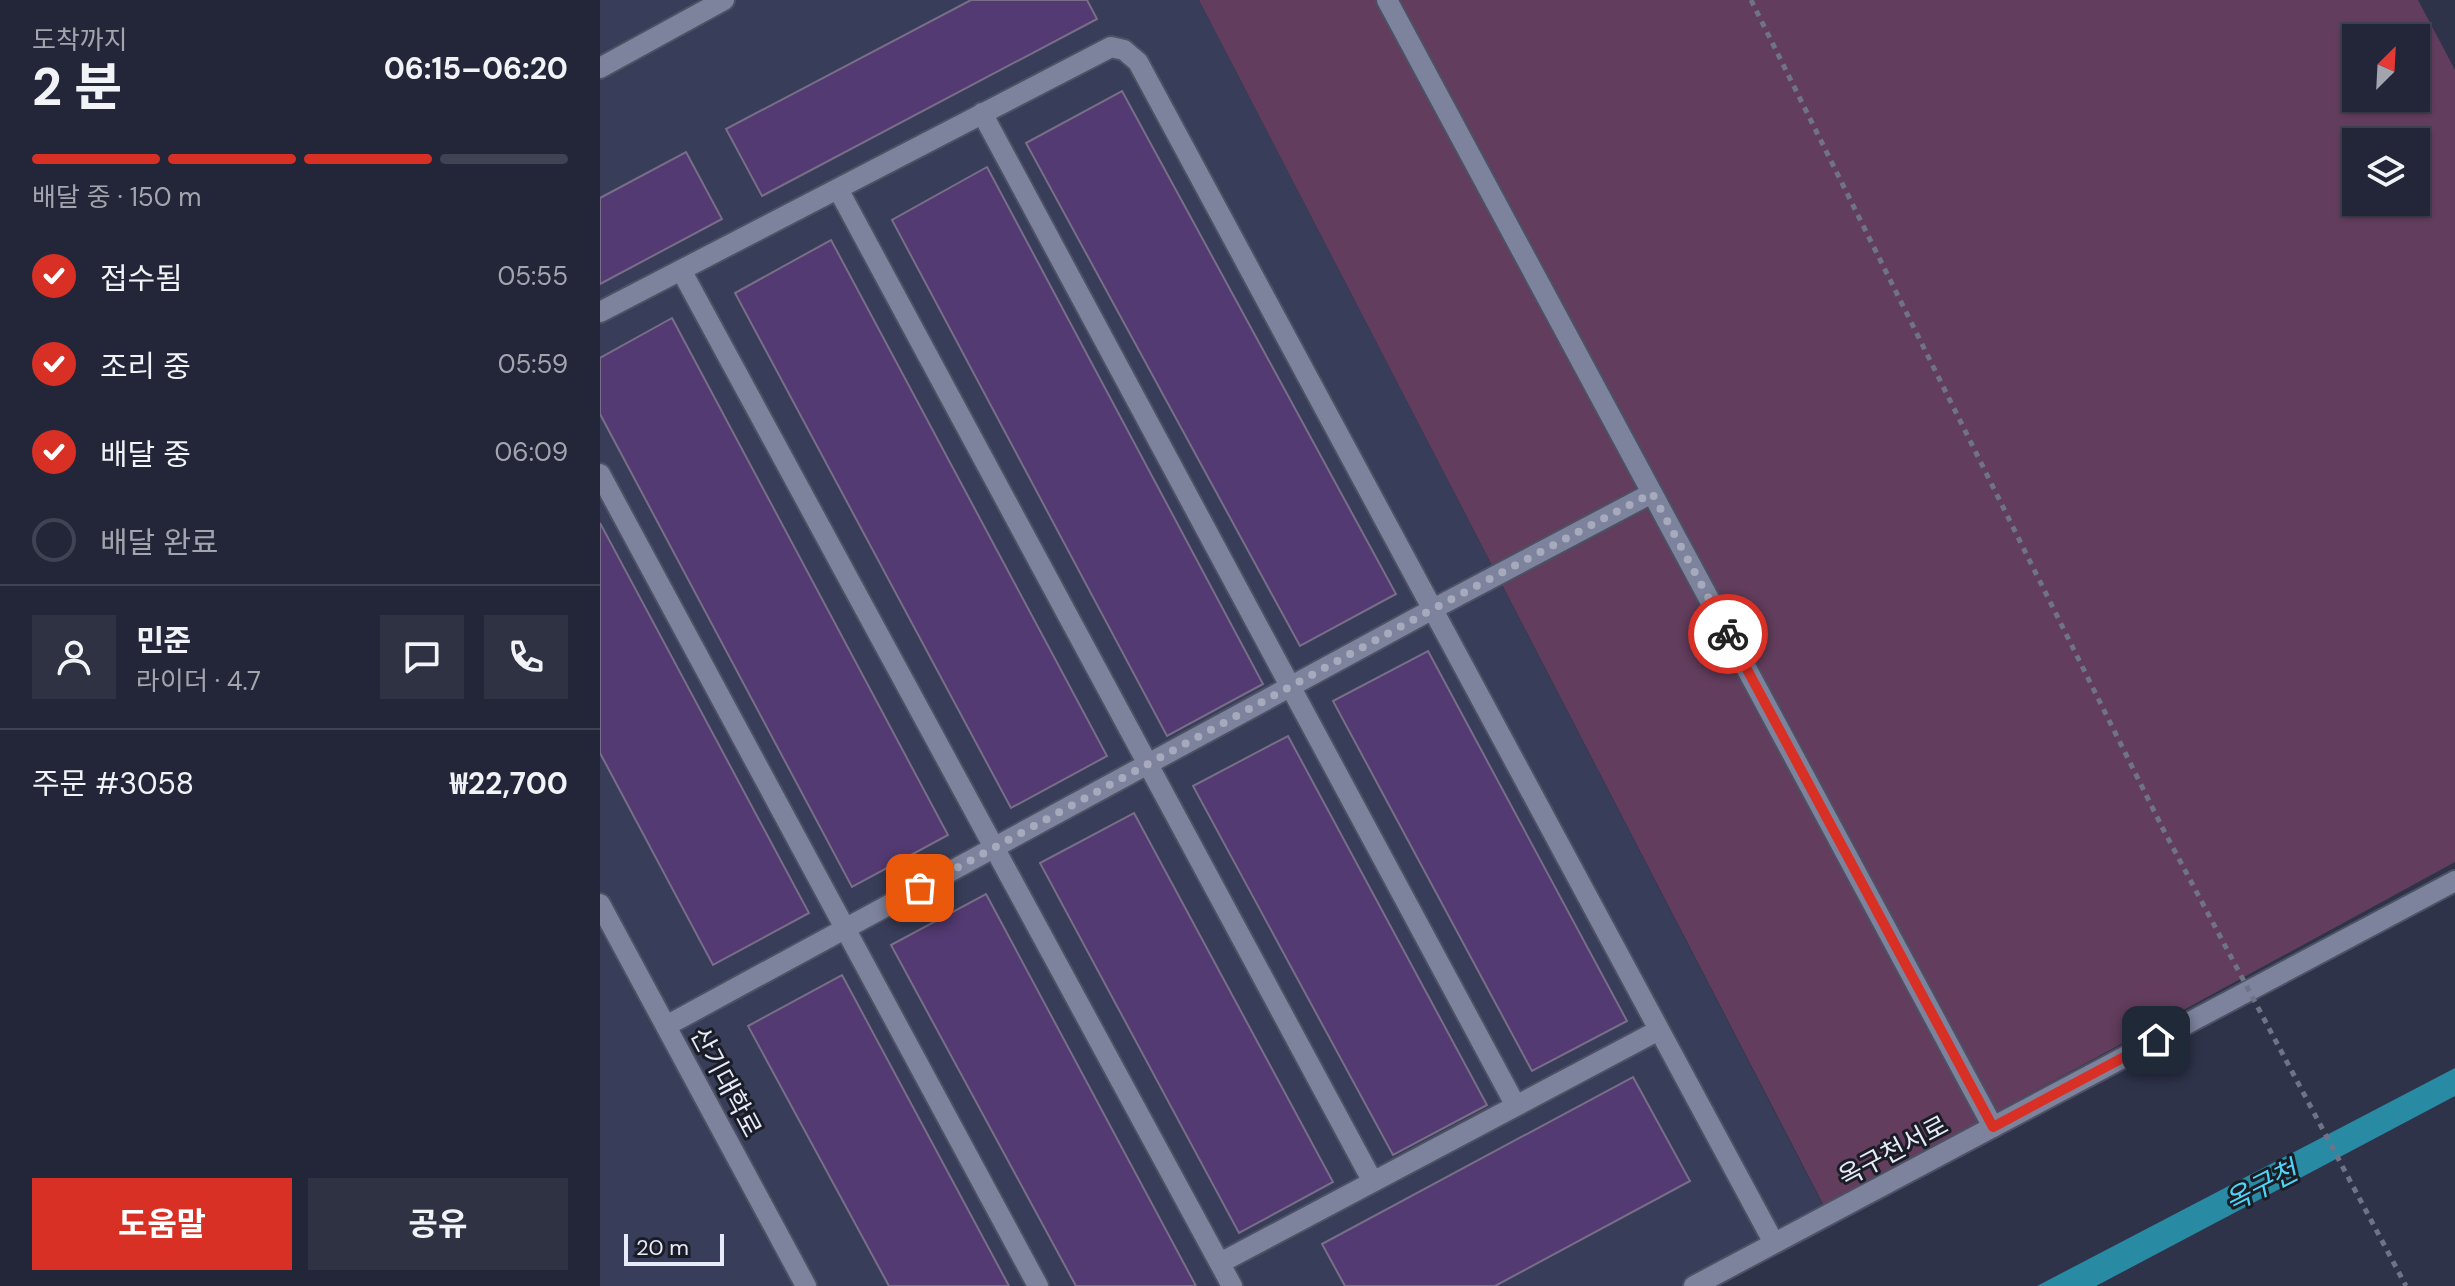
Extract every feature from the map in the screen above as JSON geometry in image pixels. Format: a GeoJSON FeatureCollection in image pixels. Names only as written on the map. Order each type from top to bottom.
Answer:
{"type":"FeatureCollection","features":[{"type":"Feature","properties":{"kind":"street"},"geometry":{"type":"LineString","coordinates":[[600,68],[724,0]]}},
{"type":"Feature","properties":{"kind":"street"},"geometry":{"type":"LineString","coordinates":[[1387,0],[1993,1127]]}},
{"type":"Feature","properties":{"kind":"street"},"geometry":{"type":"LineString","coordinates":[[600,312],[1111,47],[1124,50],[1138,62],[1774,1243]]}},
{"type":"Feature","properties":{"kind":"street"},"geometry":{"type":"LineString","coordinates":[[982,113],[1516,1106]]}},
{"type":"Feature","properties":{"kind":"street"},"geometry":{"type":"LineString","coordinates":[[838,189],[1373,1182]]}},
{"type":"Feature","properties":{"kind":"street"},"geometry":{"type":"LineString","coordinates":[[681,270],[1232,1286]]}},
{"type":"Feature","properties":{"kind":"street"},"geometry":{"type":"LineString","coordinates":[[600,474],[1038,1286]]}},
{"type":"Feature","properties":{"kind":"street"},"geometry":{"type":"LineString","coordinates":[[666,1026],[1652,493]]}},
{"type":"Feature","properties":{"kind":"street","name":"옥구천서로"},"geometry":{"type":"LineString","coordinates":[[1694,1286],[2455,881]]}},
{"type":"Feature","properties":{"kind":"street","name":"산기대학로"},"geometry":{"type":"LineString","coordinates":[[600,904],[806,1286]]}},
{"type":"Feature","properties":{"kind":"street"},"geometry":{"type":"LineString","coordinates":[[1220,1263],[1659,1030]]}},
{"type":"Feature","properties":{"kind":"path"},"geometry":{"type":"LineString","coordinates":[[1751,0],[2162,827],[2406,1286]]}},
{"type":"Feature","properties":{"kind":"shaded area"},"geometry":{"type":"Polygon","coordinates":[[[600,0],[1199,0],[1828,1215],[1694,1286],[600,1286],[600,0]]]}},
{"type":"Feature","properties":{"kind":"shaded area"},"geometry":{"type":"Polygon","coordinates":[[[1199,0],[2418,0],[2455,70],[2455,862],[1824,1206],[1199,0]]]}},
{"type":"Feature","properties":{"kind":"water","name":"옥구천"},"geometry":{"type":"Polygon","coordinates":[[[2455,1068],[2455,1096],[2096,1286],[2037,1286],[2455,1068]]]}},
{"type":"Feature","properties":{"kind":"building"},"geometry":{"type":"Polygon","coordinates":[[[971,0],[1087,0],[1097,19],[762,196],[726,129],[971,0]]]}},
{"type":"Feature","properties":{"kind":"building"},"geometry":{"type":"Polygon","coordinates":[[[1122,91],[1396,594],[1300,646],[1026,143],[1122,91]]]}},
{"type":"Feature","properties":{"kind":"building"},"geometry":{"type":"Polygon","coordinates":[[[686,152],[722,219],[600,284],[600,198],[686,152]]]}},
{"type":"Feature","properties":{"kind":"building"},"geometry":{"type":"Polygon","coordinates":[[[987,167],[1263,684],[1167,736],[892,220],[987,167]]]}},
{"type":"Feature","properties":{"kind":"building"},"geometry":{"type":"Polygon","coordinates":[[[831,240],[1107,756],[1011,808],[735,293],[831,240]]]}},
{"type":"Feature","properties":{"kind":"building"},"geometry":{"type":"Polygon","coordinates":[[[672,318],[948,835],[852,887],[600,414],[600,358],[672,318]]]}},
{"type":"Feature","properties":{"kind":"building"},"geometry":{"type":"Polygon","coordinates":[[[600,523],[809,913],[713,965],[600,753],[600,523]]]}},
{"type":"Feature","properties":{"kind":"building"},"geometry":{"type":"Polygon","coordinates":[[[1428,651],[1627,1021],[1532,1071],[1333,701],[1428,651]]]}},
{"type":"Feature","properties":{"kind":"building"},"geometry":{"type":"Polygon","coordinates":[[[1288,736],[1487,1105],[1393,1155],[1193,786],[1288,736]]]}},
{"type":"Feature","properties":{"kind":"building"},"geometry":{"type":"Polygon","coordinates":[[[1134,813],[1333,1182],[1239,1233],[1040,863],[1134,813]]]}},
{"type":"Feature","properties":{"kind":"building"},"geometry":{"type":"Polygon","coordinates":[[[986,894],[1196,1286],[1076,1286],[891,945],[986,894]]]}},
{"type":"Feature","properties":{"kind":"building"},"geometry":{"type":"Polygon","coordinates":[[[842,975],[1009,1286],[889,1286],[748,1026],[842,975]]]}},
{"type":"Feature","properties":{"kind":"building"},"geometry":{"type":"Polygon","coordinates":[[[1633,1077],[1690,1181],[1495,1286],[1345,1286],[1322,1244],[1633,1077]]]}},
{"type":"Feature","properties":{"kind":"way so far"},"geometry":{"type":"LineString","coordinates":[[920,888],[1652,493],[1728,634]]}},
{"type":"Feature","properties":{"kind":"route"},"geometry":{"type":"LineString","coordinates":[[1728,634],[1993,1127],[2156,1040]]}}]}
